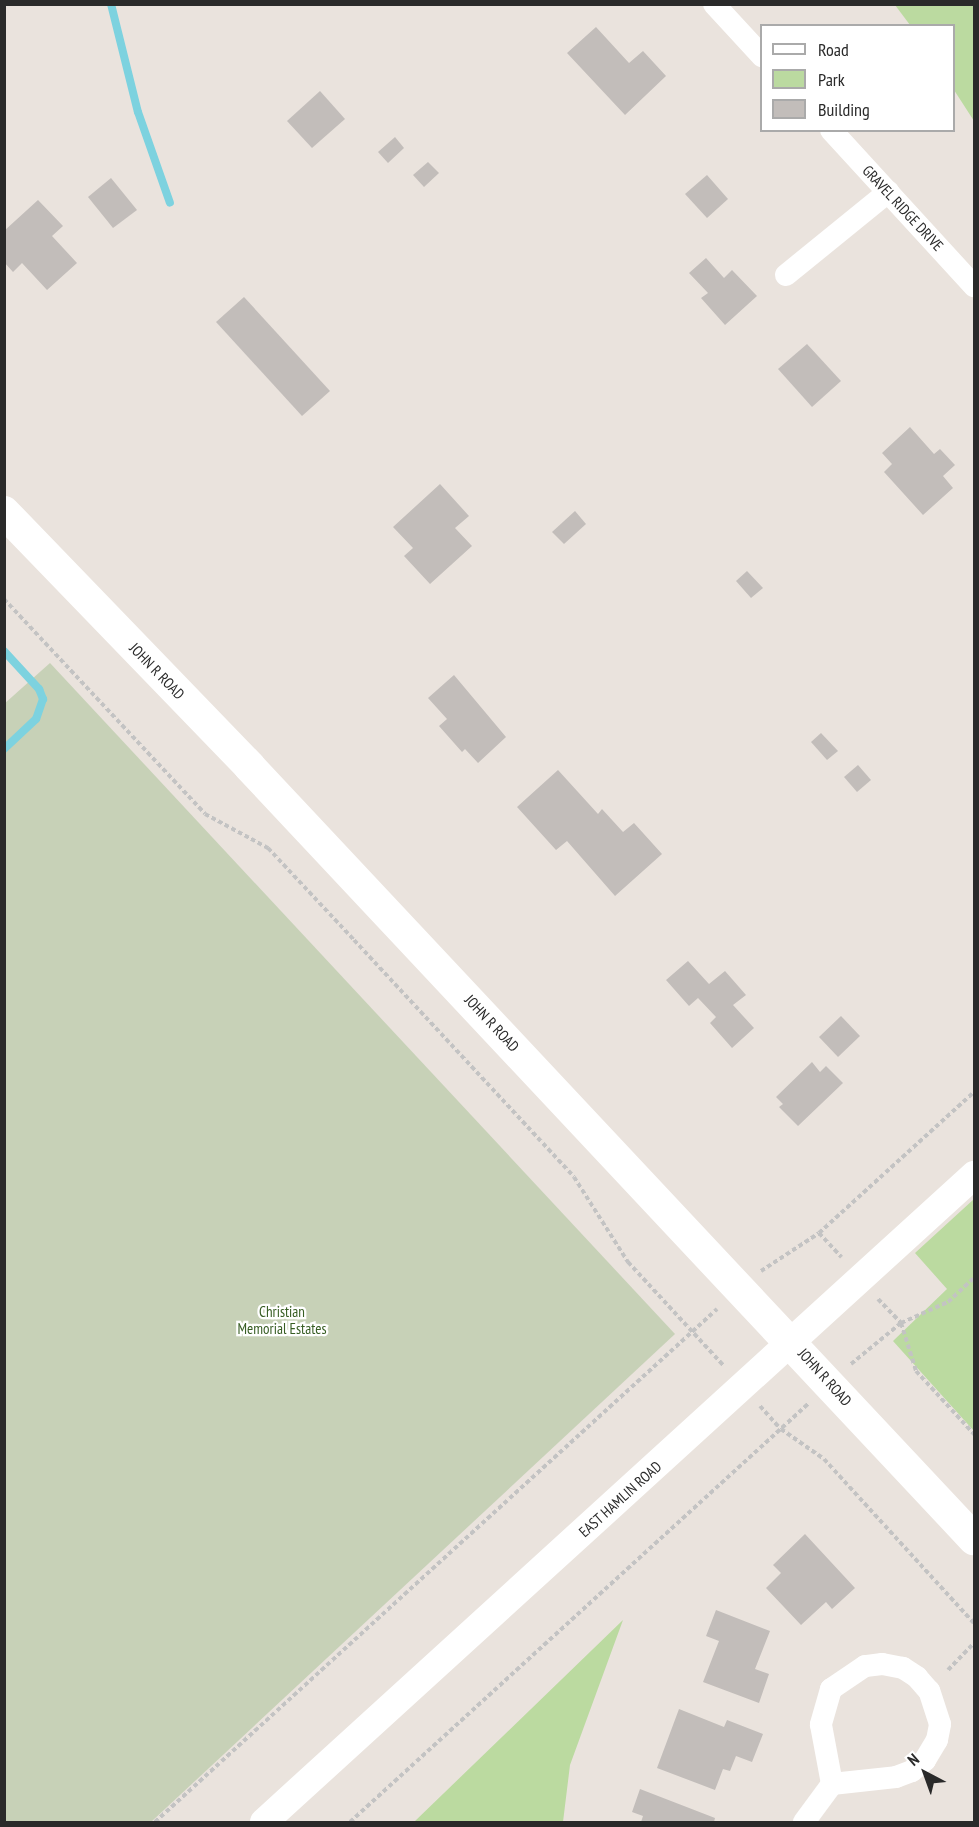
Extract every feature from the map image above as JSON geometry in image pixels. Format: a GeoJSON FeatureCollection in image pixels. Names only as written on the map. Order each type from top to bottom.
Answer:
{"type":"FeatureCollection","features":[{"type":"Feature","properties":{"kind":"main road","name":"JOHN R ROAD"},"geometry":{"type":"LineString","coordinates":[[4,512],[792,1342],[975,1539]]}},
{"type":"Feature","properties":{"kind":"street"},"geometry":{"type":"LineString","coordinates":[[714,4],[760,54]]}},
{"type":"Feature","properties":{"kind":"street","name":"GRAVEL RIDGE DRIVE"},"geometry":{"type":"LineString","coordinates":[[833,132],[975,286]]}},
{"type":"Feature","properties":{"kind":"street"},"geometry":{"type":"LineString","coordinates":[[786,275],[888,192]]}},
{"type":"Feature","properties":{"kind":"street","name":"EAST HAMLIN ROAD"},"geometry":{"type":"LineString","coordinates":[[264,1822],[975,1175]]}},
{"type":"Feature","properties":{"kind":"street"},"geometry":{"type":"LineString","coordinates":[[804,1822],[832,1784],[821,1725],[831,1689],[865,1666],[892,1666],[917,1677],[929,1691],[940,1724],[937,1740],[925,1760],[912,1771],[896,1777],[832,1784]]}},
{"type":"Feature","properties":{"kind":"path"},"geometry":{"type":"LineString","coordinates":[[4,599],[205,814],[268,848],[574,1178],[628,1262],[713,1353]]}},
{"type":"Feature","properties":{"kind":"path"},"geometry":{"type":"LineString","coordinates":[[768,1264],[819,1233],[975,1092]]}},
{"type":"Feature","properties":{"kind":"path"},"geometry":{"type":"LineString","coordinates":[[819,1233],[834,1250]]}},
{"type":"Feature","properties":{"kind":"path"},"geometry":{"type":"LineString","coordinates":[[866,1351],[901,1323],[948,1302],[975,1278]]}},
{"type":"Feature","properties":{"kind":"path"},"geometry":{"type":"LineString","coordinates":[[880,1301],[901,1323],[916,1371],[975,1434]]}},
{"type":"Feature","properties":{"kind":"path"},"geometry":{"type":"LineString","coordinates":[[155,1822],[706,1319]]}},
{"type":"Feature","properties":{"kind":"path"},"geometry":{"type":"LineString","coordinates":[[350,1822],[793,1419]]}},
{"type":"Feature","properties":{"kind":"path"},"geometry":{"type":"LineString","coordinates":[[772,1420],[781,1430],[824,1459],[975,1623]]}},
{"type":"Feature","properties":{"kind":"path"},"geometry":{"type":"LineString","coordinates":[[948,1670],[975,1643]]}},
{"type":"Feature","properties":{"kind":"green space"},"geometry":{"type":"Polygon","coordinates":[[[895,5],[974,5],[974,121],[955,92],[955,24],[909,24],[895,5]]]}},
{"type":"Feature","properties":{"kind":"green space","name":"Christian Memorial Estates"},"geometry":{"type":"Polygon","coordinates":[[[50,663],[675,1334],[151,1822],[5,1822],[4,704],[50,663]]]}},
{"type":"Feature","properties":{"kind":"green space"},"geometry":{"type":"Polygon","coordinates":[[[974,1199],[974,1431],[893,1341],[947,1289],[915,1253],[974,1199]]]}},
{"type":"Feature","properties":{"kind":"green space"},"geometry":{"type":"Polygon","coordinates":[[[623,1620],[570,1765],[563,1822],[414,1822],[623,1620]]]}},
{"type":"Feature","properties":{"kind":"building"},"geometry":{"type":"Polygon","coordinates":[[[596,27],[629,63],[643,51],[666,76],[625,115],[567,53],[596,27]]]}},
{"type":"Feature","properties":{"kind":"building"},"geometry":{"type":"Polygon","coordinates":[[[320,91],[345,119],[312,148],[287,121],[320,91]]]}},
{"type":"Feature","properties":{"kind":"building"},"geometry":{"type":"Polygon","coordinates":[[[395,137],[404,148],[388,163],[378,152],[395,137]]]}},
{"type":"Feature","properties":{"kind":"building"},"geometry":{"type":"Polygon","coordinates":[[[428,162],[439,173],[424,187],[413,175],[428,162]]]}},
{"type":"Feature","properties":{"kind":"building"},"geometry":{"type":"Polygon","coordinates":[[[707,175],[728,199],[707,218],[685,194],[707,175]]]}},
{"type":"Feature","properties":{"kind":"building"},"geometry":{"type":"Polygon","coordinates":[[[111,178],[137,210],[113,228],[88,197],[111,178]]]}},
{"type":"Feature","properties":{"kind":"building"},"geometry":{"type":"Polygon","coordinates":[[[38,200],[63,226],[52,236],[77,263],[47,290],[22,263],[13,272],[4,262],[4,231],[38,200]]]}},
{"type":"Feature","properties":{"kind":"building"},"geometry":{"type":"Polygon","coordinates":[[[706,258],[724,278],[732,270],[757,296],[725,325],[701,298],[708,293],[689,273],[706,258]]]}},
{"type":"Feature","properties":{"kind":"building"},"geometry":{"type":"Polygon","coordinates":[[[244,297],[330,391],[302,416],[216,322],[244,297]]]}},
{"type":"Feature","properties":{"kind":"building"},"geometry":{"type":"Polygon","coordinates":[[[807,344],[841,381],[812,407],[778,369],[807,344]]]}},
{"type":"Feature","properties":{"kind":"building"},"geometry":{"type":"Polygon","coordinates":[[[910,427],[934,454],[940,449],[955,465],[943,476],[953,488],[923,515],[884,472],[892,464],[882,453],[910,427]]]}},
{"type":"Feature","properties":{"kind":"building"},"geometry":{"type":"Polygon","coordinates":[[[440,484],[469,516],[455,528],[472,546],[430,584],[404,556],[413,548],[393,527],[440,484]]]}},
{"type":"Feature","properties":{"kind":"building"},"geometry":{"type":"Polygon","coordinates":[[[575,511],[586,524],[564,544],[552,532],[575,511]]]}},
{"type":"Feature","properties":{"kind":"building"},"geometry":{"type":"Polygon","coordinates":[[[747,571],[763,588],[751,598],[736,581],[747,571]]]}},
{"type":"Feature","properties":{"kind":"building"},"geometry":{"type":"Polygon","coordinates":[[[454,675],[506,737],[478,763],[465,749],[462,752],[439,726],[447,719],[428,698],[454,675]]]}},
{"type":"Feature","properties":{"kind":"building"},"geometry":{"type":"Polygon","coordinates":[[[821,733],[838,751],[827,760],[811,742],[821,733]]]}},
{"type":"Feature","properties":{"kind":"building"},"geometry":{"type":"Polygon","coordinates":[[[858,765],[871,780],[857,792],[844,777],[858,765]]]}},
{"type":"Feature","properties":{"kind":"building"},"geometry":{"type":"Polygon","coordinates":[[[558,770],[598,814],[602,809],[623,832],[634,823],[662,854],[615,896],[567,841],[556,850],[517,807],[558,770]]]}},
{"type":"Feature","properties":{"kind":"building"},"geometry":{"type":"Polygon","coordinates":[[[688,961],[709,984],[725,971],[746,995],[733,1005],[754,1028],[732,1048],[710,1023],[716,1017],[698,998],[689,1006],[666,980],[688,961]]]}},
{"type":"Feature","properties":{"kind":"building"},"geometry":{"type":"Polygon","coordinates":[[[841,1016],[860,1036],[838,1057],[819,1037],[841,1016]]]}},
{"type":"Feature","properties":{"kind":"building"},"geometry":{"type":"Polygon","coordinates":[[[812,1062],[820,1072],[826,1066],[843,1083],[798,1126],[779,1107],[783,1104],[776,1097],[812,1062]]]}},
{"type":"Feature","properties":{"kind":"building"},"geometry":{"type":"Polygon","coordinates":[[[805,1534],[855,1588],[832,1609],[826,1602],[801,1625],[766,1588],[781,1573],[773,1565],[805,1534]]]}},
{"type":"Feature","properties":{"kind":"building"},"geometry":{"type":"Polygon","coordinates":[[[716,1610],[770,1631],[755,1669],[769,1674],[759,1703],[703,1682],[719,1641],[706,1636],[716,1610]]]}},
{"type":"Feature","properties":{"kind":"building"},"geometry":{"type":"Polygon","coordinates":[[[679,1709],[724,1727],[727,1720],[763,1734],[752,1762],[736,1756],[730,1771],[723,1769],[715,1790],[657,1768],[679,1709]]]}},
{"type":"Feature","properties":{"kind":"building"},"geometry":{"type":"Polygon","coordinates":[[[640,1789],[715,1818],[714,1822],[641,1822],[643,1816],[632,1812],[640,1789]]]}},
{"type":"Feature","properties":{"kind":"waterway"},"geometry":{"type":"LineString","coordinates":[[111,4],[138,112],[170,203]]}},
{"type":"Feature","properties":{"kind":"waterway"},"geometry":{"type":"LineString","coordinates":[[4,651],[39,689],[43,699],[36,719],[4,749]]}}]}
